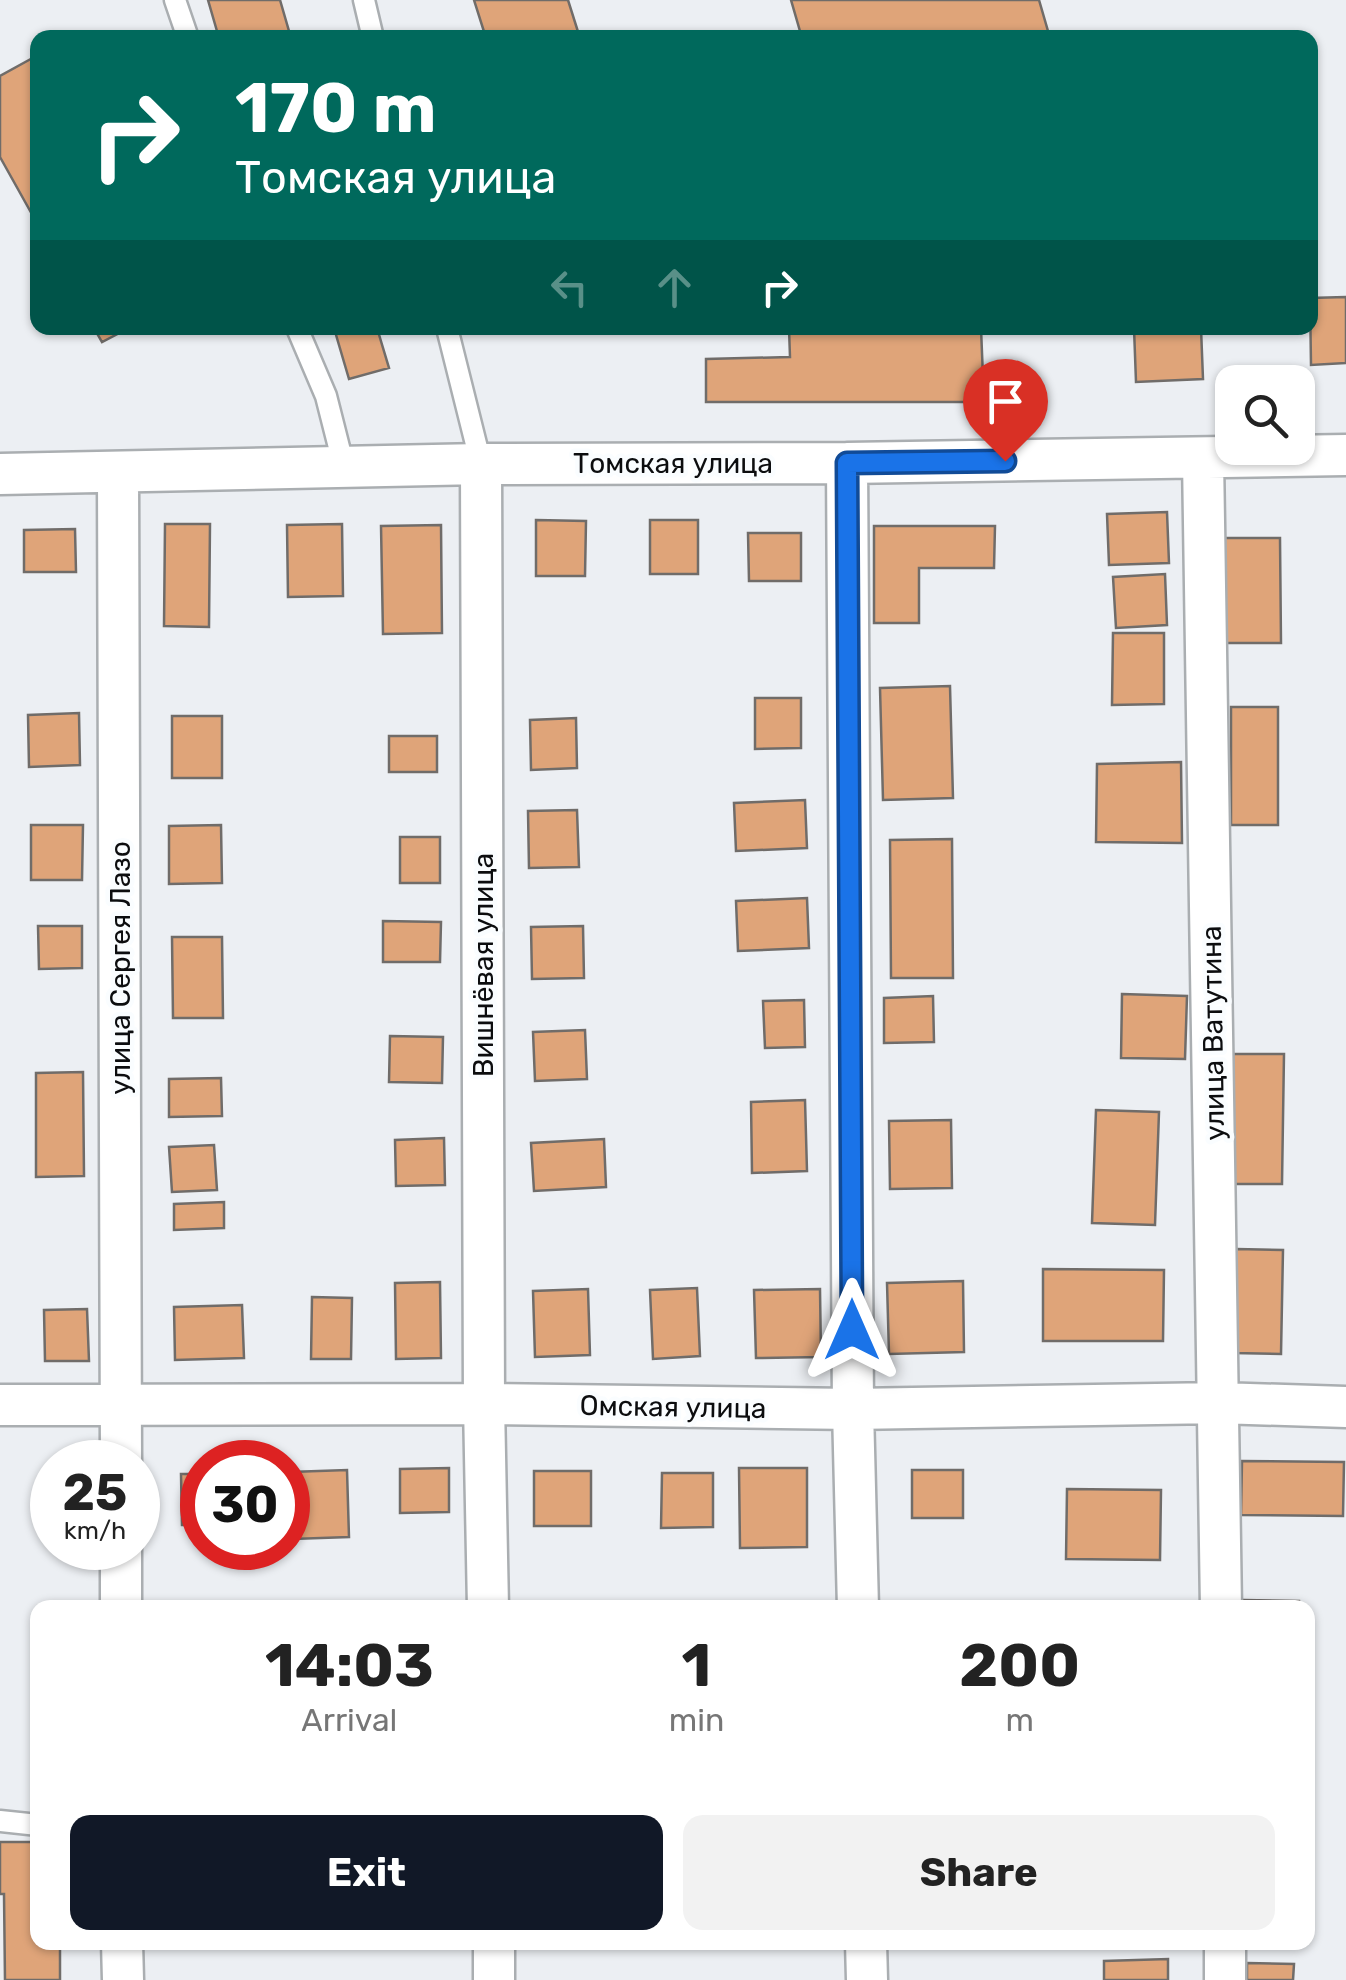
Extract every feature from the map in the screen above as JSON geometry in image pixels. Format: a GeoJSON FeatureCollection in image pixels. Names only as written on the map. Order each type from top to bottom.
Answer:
{"type":"FeatureCollection","features":[{"type":"Feature","properties":{"kind":"street","name":"Томская улица"},"geometry":{"type":"LineString","coordinates":[[0,474],[481,464],[1346,455]]}},
{"type":"Feature","properties":{"kind":"street","name":"улица Ватутина"},"geometry":{"type":"LineString","coordinates":[[1202,458],[1222,1600]]}},
{"type":"Feature","properties":{"kind":"street"},"geometry":{"type":"LineString","coordinates":[[847,463],[852,1409],[858,1600]]}},
{"type":"Feature","properties":{"kind":"street","name":"Вишнёвая улица"},"geometry":{"type":"LineString","coordinates":[[481,464],[488,1600]]}},
{"type":"Feature","properties":{"kind":"street","name":"улица Сергея Лазо"},"geometry":{"type":"LineString","coordinates":[[118,473],[121,1440]]}},
{"type":"Feature","properties":{"kind":"street","name":"Омская улица"},"geometry":{"type":"LineString","coordinates":[[0,1405],[484,1404],[852,1409],[1220,1403],[1346,1406]]}},
{"type":"Feature","properties":{"kind":"street"},"geometry":{"type":"LineString","coordinates":[[121,1570],[122,1600]]}},
{"type":"Feature","properties":{"kind":"street"},"geometry":{"type":"LineString","coordinates":[[122,1950],[122,1980]]}},
{"type":"Feature","properties":{"kind":"street"},"geometry":{"type":"LineString","coordinates":[[494,1950],[494,1980]]}},
{"type":"Feature","properties":{"kind":"street"},"geometry":{"type":"LineString","coordinates":[[866,1950],[867,1980]]}},
{"type":"Feature","properties":{"kind":"street"},"geometry":{"type":"LineString","coordinates":[[1224,1950],[1225,1980]]}},
{"type":"Feature","properties":{"kind":"lane"},"geometry":{"type":"LineString","coordinates":[[175,0],[185,30]]}},
{"type":"Feature","properties":{"kind":"lane"},"geometry":{"type":"LineString","coordinates":[[364,0],[371,30]]}},
{"type":"Feature","properties":{"kind":"lane"},"geometry":{"type":"LineString","coordinates":[[300,335],[326,396],[344,467]]}},
{"type":"Feature","properties":{"kind":"lane","name":"Вишнёвая улица"},"geometry":{"type":"LineString","coordinates":[[449,335],[481,464]]}},
{"type":"Feature","properties":{"kind":"lane"},"geometry":{"type":"LineString","coordinates":[[0,1821],[30,1824]]}},
{"type":"Feature","properties":{"kind":"building"},"geometry":{"type":"Polygon","coordinates":[[[208,0],[280,0],[289,30],[217,30],[208,0]]]}},
{"type":"Feature","properties":{"kind":"building"},"geometry":{"type":"Polygon","coordinates":[[[474,0],[568,0],[577,30],[483,30],[474,0]]]}},
{"type":"Feature","properties":{"kind":"building"},"geometry":{"type":"Polygon","coordinates":[[[791,0],[1039,0],[1048,30],[800,30],[791,0]]]}},
{"type":"Feature","properties":{"kind":"building"},"geometry":{"type":"Polygon","coordinates":[[[30,59],[30,211],[0,157],[0,76],[30,59]]]}},
{"type":"Feature","properties":{"kind":"building"},"geometry":{"type":"Polygon","coordinates":[[[1346,297],[1346,363],[1311,365],[1311,335],[1318,335],[1318,298],[1346,297]]]}},
{"type":"Feature","properties":{"kind":"building"},"geometry":{"type":"Polygon","coordinates":[[[336,335],[379,335],[389,368],[349,379],[336,335]]]}},
{"type":"Feature","properties":{"kind":"building"},"geometry":{"type":"Polygon","coordinates":[[[789,335],[981,335],[984,402],[706,402],[706,359],[790,357],[789,335]]]}},
{"type":"Feature","properties":{"kind":"building"},"geometry":{"type":"Polygon","coordinates":[[[1134,335],[1201,335],[1203,379],[1136,382],[1134,335]]]}},
{"type":"Feature","properties":{"kind":"building"},"geometry":{"type":"Polygon","coordinates":[[[1167,512],[1169,563],[1109,565],[1107,514],[1167,512]]]}},
{"type":"Feature","properties":{"kind":"building"},"geometry":{"type":"Polygon","coordinates":[[[536,520],[586,521],[585,576],[536,576],[536,520]]]}},
{"type":"Feature","properties":{"kind":"building"},"geometry":{"type":"Polygon","coordinates":[[[650,520],[698,520],[698,574],[650,574],[650,520]]]}},
{"type":"Feature","properties":{"kind":"building"},"geometry":{"type":"Polygon","coordinates":[[[165,524],[210,524],[209,627],[164,626],[165,524]]]}},
{"type":"Feature","properties":{"kind":"building"},"geometry":{"type":"Polygon","coordinates":[[[342,524],[343,596],[288,597],[287,525],[342,524]]]}},
{"type":"Feature","properties":{"kind":"building"},"geometry":{"type":"Polygon","coordinates":[[[441,525],[442,633],[383,634],[381,526],[441,525]]]}},
{"type":"Feature","properties":{"kind":"building"},"geometry":{"type":"Polygon","coordinates":[[[874,526],[995,526],[994,568],[919,568],[919,623],[874,623],[874,526]]]}},
{"type":"Feature","properties":{"kind":"building"},"geometry":{"type":"Polygon","coordinates":[[[75,529],[76,572],[24,572],[24,530],[75,529]]]}},
{"type":"Feature","properties":{"kind":"building"},"geometry":{"type":"Polygon","coordinates":[[[748,533],[801,533],[801,581],[749,581],[748,533]]]}},
{"type":"Feature","properties":{"kind":"building"},"geometry":{"type":"Polygon","coordinates":[[[1223,538],[1280,538],[1281,643],[1224,643],[1223,538]]]}},
{"type":"Feature","properties":{"kind":"building"},"geometry":{"type":"Polygon","coordinates":[[[1165,574],[1167,625],[1116,628],[1113,577],[1165,574]]]}},
{"type":"Feature","properties":{"kind":"building"},"geometry":{"type":"Polygon","coordinates":[[[1113,633],[1164,633],[1164,704],[1112,705],[1113,633]]]}},
{"type":"Feature","properties":{"kind":"building"},"geometry":{"type":"Polygon","coordinates":[[[950,686],[953,798],[883,800],[880,688],[950,686]]]}},
{"type":"Feature","properties":{"kind":"building"},"geometry":{"type":"Polygon","coordinates":[[[755,698],[801,698],[801,748],[755,749],[755,698]]]}},
{"type":"Feature","properties":{"kind":"building"},"geometry":{"type":"Polygon","coordinates":[[[1231,707],[1278,707],[1278,825],[1231,825],[1231,707]]]}},
{"type":"Feature","properties":{"kind":"building"},"geometry":{"type":"Polygon","coordinates":[[[79,713],[80,765],[29,767],[28,715],[79,713]]]}},
{"type":"Feature","properties":{"kind":"building"},"geometry":{"type":"Polygon","coordinates":[[[172,716],[222,716],[222,778],[172,778],[172,716]]]}},
{"type":"Feature","properties":{"kind":"building"},"geometry":{"type":"Polygon","coordinates":[[[576,718],[577,768],[531,770],[530,720],[576,718]]]}},
{"type":"Feature","properties":{"kind":"building"},"geometry":{"type":"Polygon","coordinates":[[[389,736],[437,736],[437,772],[389,772],[389,736]]]}},
{"type":"Feature","properties":{"kind":"building"},"geometry":{"type":"Polygon","coordinates":[[[1181,762],[1182,843],[1096,842],[1097,764],[1181,762]]]}},
{"type":"Feature","properties":{"kind":"building"},"geometry":{"type":"Polygon","coordinates":[[[805,800],[807,848],[736,851],[734,803],[805,800]]]}},
{"type":"Feature","properties":{"kind":"building"},"geometry":{"type":"Polygon","coordinates":[[[577,810],[579,867],[529,868],[528,811],[577,810]]]}},
{"type":"Feature","properties":{"kind":"building"},"geometry":{"type":"Polygon","coordinates":[[[31,825],[83,825],[82,880],[31,880],[31,825]]]}},
{"type":"Feature","properties":{"kind":"building"},"geometry":{"type":"Polygon","coordinates":[[[221,825],[222,883],[169,884],[169,826],[221,825]]]}},
{"type":"Feature","properties":{"kind":"building"},"geometry":{"type":"Polygon","coordinates":[[[400,837],[440,837],[440,883],[400,883],[400,837]]]}},
{"type":"Feature","properties":{"kind":"building"},"geometry":{"type":"Polygon","coordinates":[[[952,839],[953,978],[891,978],[890,840],[952,839]]]}},
{"type":"Feature","properties":{"kind":"building"},"geometry":{"type":"Polygon","coordinates":[[[807,898],[809,948],[738,951],[736,901],[807,898]]]}},
{"type":"Feature","properties":{"kind":"building"},"geometry":{"type":"Polygon","coordinates":[[[383,921],[441,922],[440,962],[383,962],[383,921]]]}},
{"type":"Feature","properties":{"kind":"building"},"geometry":{"type":"Polygon","coordinates":[[[38,926],[82,926],[82,968],[39,969],[38,926]]]}},
{"type":"Feature","properties":{"kind":"building"},"geometry":{"type":"Polygon","coordinates":[[[583,926],[584,978],[532,979],[531,927],[583,926]]]}},
{"type":"Feature","properties":{"kind":"building"},"geometry":{"type":"Polygon","coordinates":[[[172,937],[222,937],[223,1018],[173,1018],[172,937]]]}},
{"type":"Feature","properties":{"kind":"building"},"geometry":{"type":"Polygon","coordinates":[[[1122,994],[1187,996],[1185,1059],[1121,1058],[1122,994]]]}},
{"type":"Feature","properties":{"kind":"building"},"geometry":{"type":"Polygon","coordinates":[[[933,996],[934,1042],[884,1043],[884,998],[933,996]]]}},
{"type":"Feature","properties":{"kind":"building"},"geometry":{"type":"Polygon","coordinates":[[[804,1000],[805,1047],[765,1048],[763,1001],[804,1000]]]}},
{"type":"Feature","properties":{"kind":"building"},"geometry":{"type":"Polygon","coordinates":[[[585,1030],[587,1079],[535,1081],[533,1032],[585,1030]]]}},
{"type":"Feature","properties":{"kind":"building"},"geometry":{"type":"Polygon","coordinates":[[[390,1036],[443,1037],[442,1083],[389,1082],[390,1036]]]}},
{"type":"Feature","properties":{"kind":"building"},"geometry":{"type":"Polygon","coordinates":[[[1233,1054],[1284,1054],[1282,1184],[1231,1184],[1233,1054]]]}},
{"type":"Feature","properties":{"kind":"building"},"geometry":{"type":"Polygon","coordinates":[[[83,1072],[84,1176],[36,1177],[36,1073],[83,1072]]]}},
{"type":"Feature","properties":{"kind":"building"},"geometry":{"type":"Polygon","coordinates":[[[221,1078],[222,1116],[169,1117],[169,1079],[221,1078]]]}},
{"type":"Feature","properties":{"kind":"building"},"geometry":{"type":"Polygon","coordinates":[[[805,1100],[807,1171],[752,1173],[751,1102],[805,1100]]]}},
{"type":"Feature","properties":{"kind":"building"},"geometry":{"type":"Polygon","coordinates":[[[1096,1110],[1159,1112],[1155,1225],[1092,1223],[1096,1110]]]}},
{"type":"Feature","properties":{"kind":"building"},"geometry":{"type":"Polygon","coordinates":[[[951,1120],[952,1188],[890,1189],[889,1121],[951,1120]]]}},
{"type":"Feature","properties":{"kind":"building"},"geometry":{"type":"Polygon","coordinates":[[[444,1138],[445,1185],[396,1186],[395,1140],[444,1138]]]}},
{"type":"Feature","properties":{"kind":"building"},"geometry":{"type":"Polygon","coordinates":[[[604,1139],[606,1187],[534,1191],[531,1143],[604,1139]]]}},
{"type":"Feature","properties":{"kind":"building"},"geometry":{"type":"Polygon","coordinates":[[[214,1145],[217,1190],[172,1192],[169,1147],[214,1145]]]}},
{"type":"Feature","properties":{"kind":"building"},"geometry":{"type":"Polygon","coordinates":[[[224,1202],[224,1228],[174,1230],[174,1204],[224,1202]]]}},
{"type":"Feature","properties":{"kind":"building"},"geometry":{"type":"Polygon","coordinates":[[[1236,1249],[1283,1250],[1281,1354],[1233,1353],[1236,1249]]]}},
{"type":"Feature","properties":{"kind":"building"},"geometry":{"type":"Polygon","coordinates":[[[1043,1269],[1164,1270],[1163,1341],[1043,1341],[1043,1269]]]}},
{"type":"Feature","properties":{"kind":"building"},"geometry":{"type":"Polygon","coordinates":[[[963,1281],[964,1352],[889,1354],[887,1283],[963,1281]]]}},
{"type":"Feature","properties":{"kind":"building"},"geometry":{"type":"Polygon","coordinates":[[[440,1282],[441,1358],[396,1359],[395,1283],[440,1282]]]}},
{"type":"Feature","properties":{"kind":"building"},"geometry":{"type":"Polygon","coordinates":[[[697,1288],[700,1356],[653,1359],[650,1290],[697,1288]]]}},
{"type":"Feature","properties":{"kind":"building"},"geometry":{"type":"Polygon","coordinates":[[[588,1289],[590,1355],[535,1357],[533,1291],[588,1289]]]}},
{"type":"Feature","properties":{"kind":"building"},"geometry":{"type":"Polygon","coordinates":[[[820,1289],[821,1357],[756,1358],[754,1290],[820,1289]]]}},
{"type":"Feature","properties":{"kind":"building"},"geometry":{"type":"Polygon","coordinates":[[[312,1297],[352,1298],[351,1359],[311,1359],[312,1297]]]}},
{"type":"Feature","properties":{"kind":"building"},"geometry":{"type":"Polygon","coordinates":[[[242,1305],[244,1358],[175,1360],[174,1307],[242,1305]]]}},
{"type":"Feature","properties":{"kind":"building"},"geometry":{"type":"Polygon","coordinates":[[[87,1309],[89,1361],[45,1361],[44,1310],[87,1309]]]}},
{"type":"Feature","properties":{"kind":"building"},"geometry":{"type":"Polygon","coordinates":[[[1242,1461],[1344,1462],[1343,1516],[1241,1515],[1242,1461]]]}},
{"type":"Feature","properties":{"kind":"building"},"geometry":{"type":"Polygon","coordinates":[[[449,1468],[449,1512],[400,1513],[400,1469],[449,1468]]]}},
{"type":"Feature","properties":{"kind":"building"},"geometry":{"type":"Polygon","coordinates":[[[739,1468],[807,1468],[807,1547],[740,1548],[739,1468]]]}},
{"type":"Feature","properties":{"kind":"building"},"geometry":{"type":"Polygon","coordinates":[[[347,1470],[349,1537],[310,1538],[310,1471],[347,1470]]]}},
{"type":"Feature","properties":{"kind":"building"},"geometry":{"type":"Polygon","coordinates":[[[912,1470],[963,1470],[963,1518],[912,1518],[912,1470]]]}},
{"type":"Feature","properties":{"kind":"building"},"geometry":{"type":"Polygon","coordinates":[[[534,1471],[591,1471],[591,1526],[534,1526],[534,1471]]]}},
{"type":"Feature","properties":{"kind":"building"},"geometry":{"type":"Polygon","coordinates":[[[662,1473],[713,1473],[713,1527],[661,1528],[662,1473]]]}},
{"type":"Feature","properties":{"kind":"building"},"geometry":{"type":"Polygon","coordinates":[[[1067,1489],[1161,1490],[1160,1560],[1066,1559],[1067,1489]]]}},
{"type":"Feature","properties":{"kind":"building"},"geometry":{"type":"Polygon","coordinates":[[[0,1842],[30,1842],[30,1950],[60,1950],[60,1980],[5,1980],[4,1894],[0,1894],[0,1842]]]}},
{"type":"Feature","properties":{"kind":"building"},"geometry":{"type":"Polygon","coordinates":[[[1168,1959],[1168,1980],[1104,1980],[1104,1961],[1168,1959]]]}},
{"type":"Feature","properties":{"kind":"building"},"geometry":{"type":"Polygon","coordinates":[[[1247,1963],[1294,1964],[1293,1980],[1247,1980],[1247,1963]]]}},
{"type":"Feature","properties":{"kind":"route"},"geometry":{"type":"LineString","coordinates":[[852,1330],[847,463],[1005,461]]}}]}
